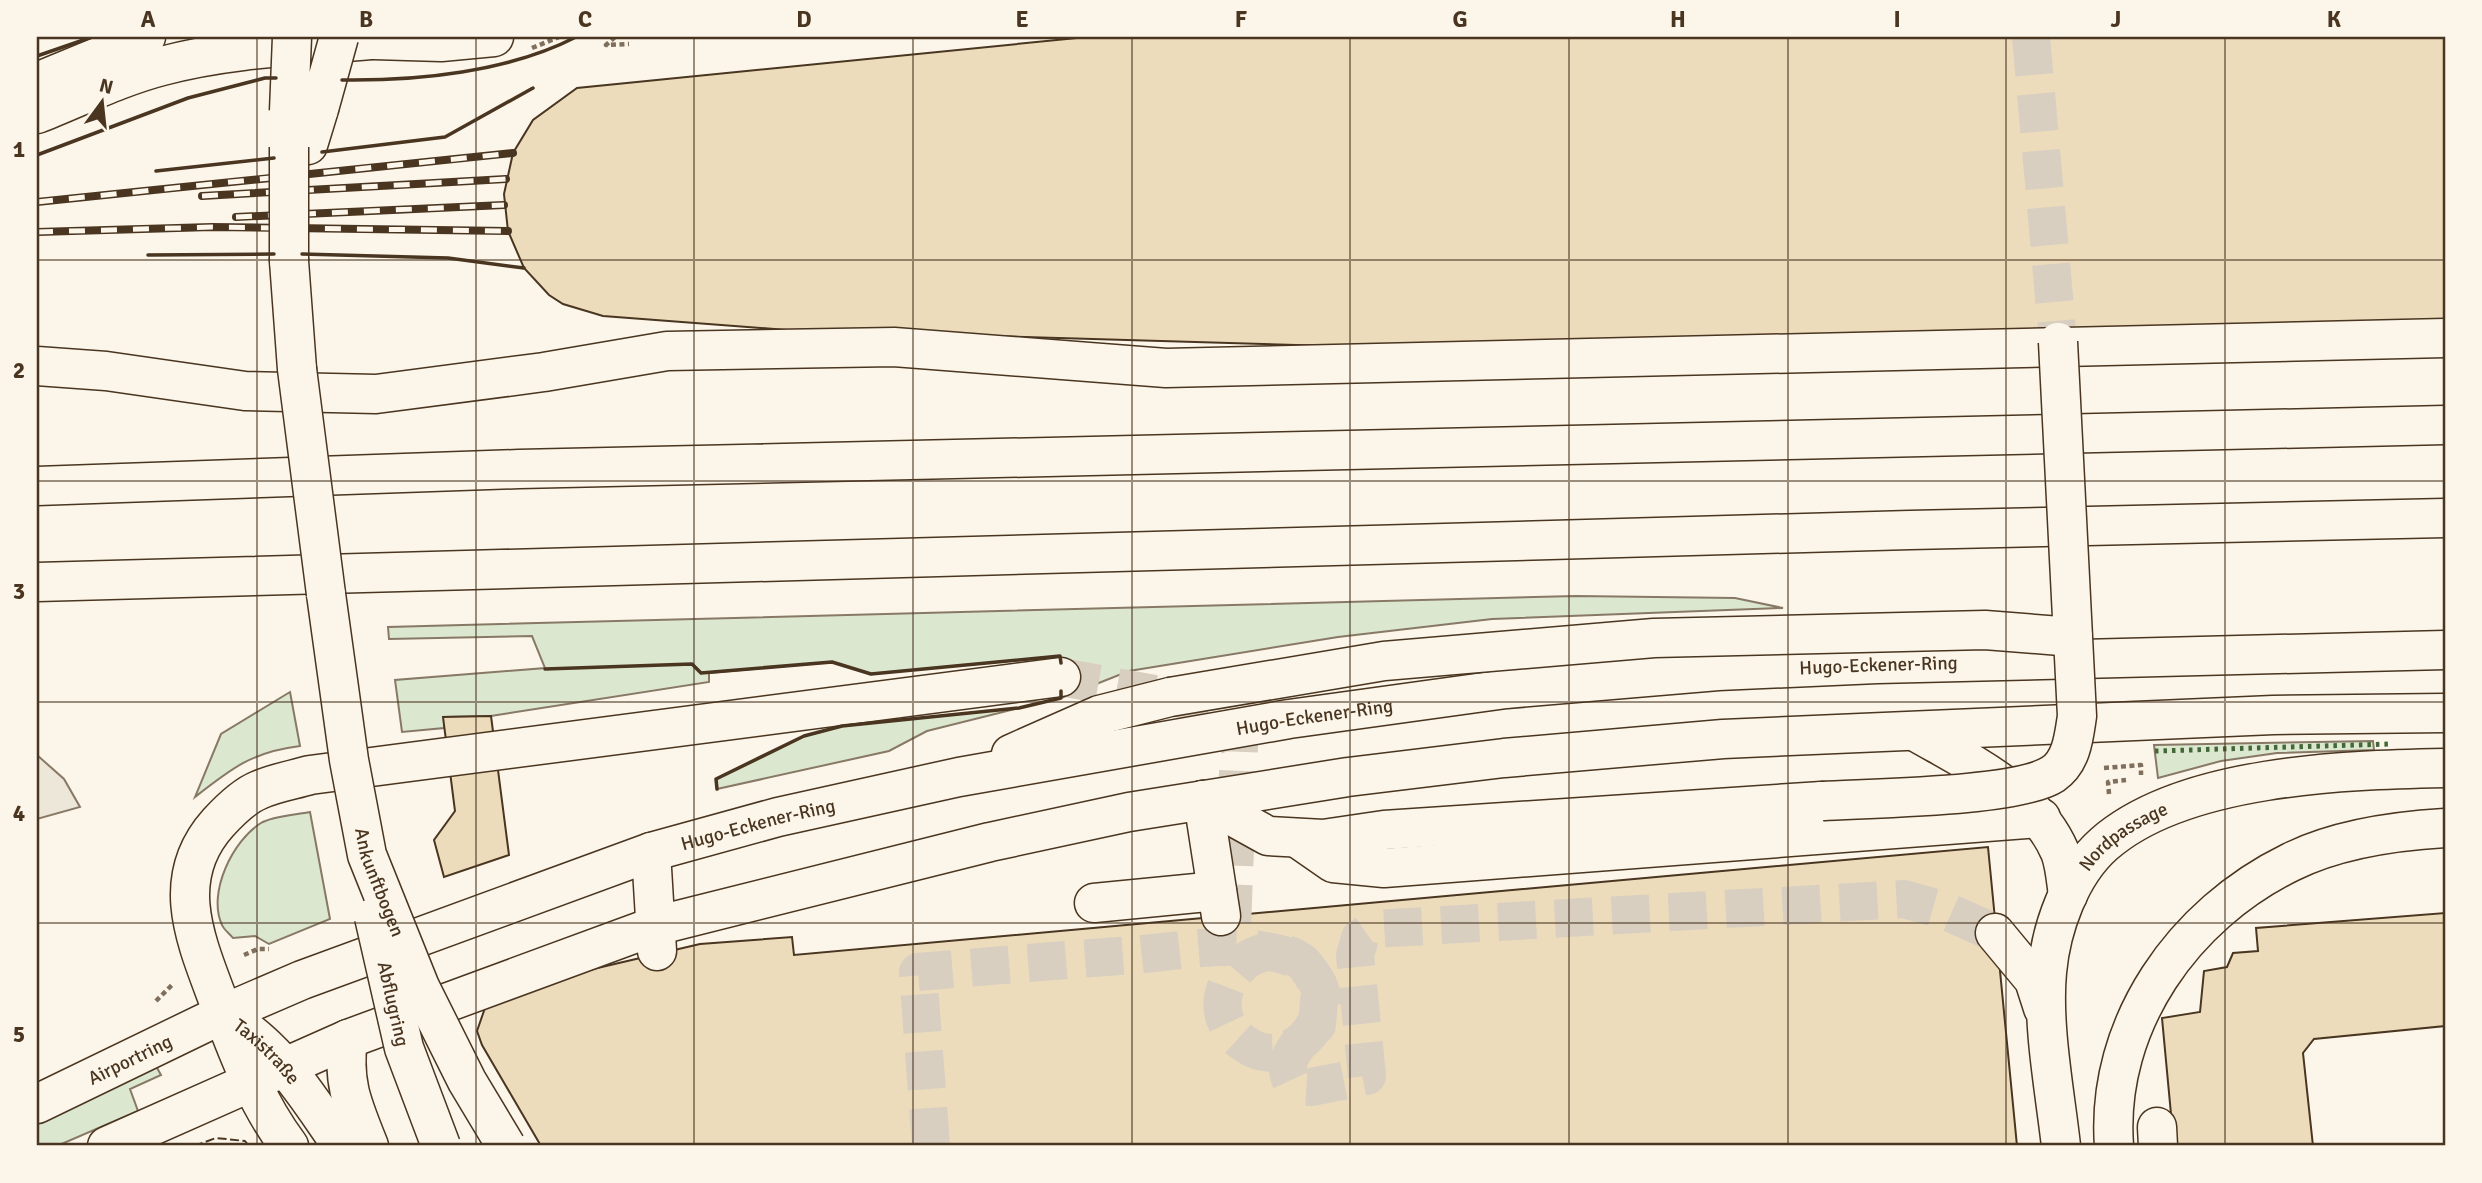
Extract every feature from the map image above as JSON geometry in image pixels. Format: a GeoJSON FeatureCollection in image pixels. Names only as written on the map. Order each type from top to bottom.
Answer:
{"type":"FeatureCollection","features":[{"type":"Feature","properties":{"kind":"main road"},"geometry":{"type":"LineString","coordinates":[[37,82],[146,37]]}},
{"type":"Feature","properties":{"kind":"main road"},"geometry":{"type":"LineString","coordinates":[[292,37],[301,128]]}},
{"type":"Feature","properties":{"kind":"main road"},"geometry":{"type":"LineString","coordinates":[[37,114],[130,75],[164,65],[252,51],[367,38],[441,42],[494,37]]}},
{"type":"Feature","properties":{"kind":"main road"},"geometry":{"type":"LineString","coordinates":[[301,128],[367,38]]}},
{"type":"Feature","properties":{"kind":"main road","name":"Ankunftbogen"},"geometry":{"type":"LineString","coordinates":[[301,128],[289,197],[289,261],[297,369],[349,760],[368,855],[420,986],[467,1081],[506,1146]]}},
{"type":"Feature","properties":{"kind":"main road"},"geometry":{"type":"LineString","coordinates":[[37,366],[106,371],[245,391],[376,394],[544,372],[667,351],[894,347],[1166,368],[2445,338]]}},
{"type":"Feature","properties":{"kind":"main road"},"geometry":{"type":"LineString","coordinates":[[1203,800],[1268,836],[1323,839],[1384,830],[2009,788],[2038,780],[2060,766],[2074,742],[2077,716],[2071,556],[2058,342]]}},
{"type":"Feature","properties":{"kind":"main road"},"geometry":{"type":"LineString","coordinates":[[37,486],[505,469],[2445,425]]}},
{"type":"Feature","properties":{"kind":"main road"},"geometry":{"type":"LineString","coordinates":[[37,582],[1869,531],[2445,519]]}},
{"type":"Feature","properties":{"kind":"main road"},"geometry":{"type":"LineString","coordinates":[[959,777],[1099,715],[1170,697],[1384,661],[1654,638],[1985,630],[2073,637]]}},
{"type":"Feature","properties":{"kind":"main road","name":"Hugo-Eckener-Ring"},"geometry":{"type":"LineString","coordinates":[[223,1014],[302,980],[651,852],[778,817],[959,777],[1289,719],[1506,689],[1718,671],[1877,663],[2445,650]]}},
{"type":"Feature","properties":{"kind":"main road"},"geometry":{"type":"LineString","coordinates":[[223,1014],[190,915],[189,887],[194,860],[209,833],[228,812],[257,790],[324,773],[1061,677]]}},
{"type":"Feature","properties":{"kind":"main road"},"geometry":{"type":"LineString","coordinates":[[107,1146],[348,1039],[656,939],[990,842],[1129,812],[1504,758],[1723,739],[2273,715],[2445,713]]}},
{"type":"Feature","properties":{"kind":"main road"},"geometry":{"type":"LineString","coordinates":[[1916,732],[1996,779],[2041,818],[2061,855],[2068,895]]}},
{"type":"Feature","properties":{"kind":"main road","name":"Nordpassage"},"geometry":{"type":"LineString","coordinates":[[2060,1146],[2046,975],[2050,948],[2068,895],[2088,862],[2103,845],[2129,826],[2182,800],[2261,783],[2331,774],[2445,768]]}},
{"type":"Feature","properties":{"kind":"main road"},"geometry":{"type":"LineString","coordinates":[[1094,903],[1219,904],[1203,800]]}},
{"type":"Feature","properties":{"kind":"main road"},"geometry":{"type":"LineString","coordinates":[[1297,838],[1333,863],[1384,868],[2041,818]]}},
{"type":"Feature","properties":{"kind":"main road"},"geometry":{"type":"LineString","coordinates":[[2114,1146],[2116,1092],[2123,1055],[2138,1012],[2178,951],[2214,911],[2260,878],[2293,861],[2335,845],[2412,830],[2445,828]]}},
{"type":"Feature","properties":{"kind":"main road"},"geometry":{"type":"LineString","coordinates":[[651,852],[656,939]]}},
{"type":"Feature","properties":{"kind":"main road","name":"Abflugring"},"geometry":{"type":"LineString","coordinates":[[368,855],[376,936],[388,989],[404,1048],[441,1146]]}},
{"type":"Feature","properties":{"kind":"main road"},"geometry":{"type":"LineString","coordinates":[[1995,933],[2034,980],[2048,1023]]}},
{"type":"Feature","properties":{"kind":"main road","name":"Taxistraße"},"geometry":{"type":"LineString","coordinates":[[223,1014],[260,1039],[287,1066],[342,1146]]}},
{"type":"Feature","properties":{"kind":"main road","name":"Taxistraße"},"geometry":{"type":"LineString","coordinates":[[223,1014],[250,1081],[273,1126],[289,1146]]}},
{"type":"Feature","properties":{"kind":"main road","name":"Airportring"},"geometry":{"type":"LineString","coordinates":[[37,1104],[223,1014]]}},
{"type":"Feature","properties":{"kind":"main road"},"geometry":{"type":"LineString","coordinates":[[348,1039],[345,1066],[348,1095],[369,1146]]}},
{"type":"Feature","properties":{"kind":"path"},"geometry":{"type":"LineString","coordinates":[[615,37],[606,45],[629,44]]}},
{"type":"Feature","properties":{"kind":"path"},"geometry":{"type":"LineString","coordinates":[[2098,768],[2141,765],[2141,779],[2108,782]]}},
{"type":"Feature","properties":{"kind":"green space"},"geometry":{"type":"Polygon","coordinates":[[[1576,596],[1735,598],[1783,608],[1492,619],[1338,637],[1129,671],[1061,698],[1060,656],[871,674],[832,662],[709,673],[709,682],[491,716],[444,717],[444,728],[402,732],[395,680],[545,668],[532,636],[389,639],[388,627],[1576,596]]]}},
{"type":"Feature","properties":{"kind":"green space"},"geometry":{"type":"Polygon","coordinates":[[[290,692],[300,746],[255,757],[195,797],[221,734],[290,692]]]}},
{"type":"Feature","properties":{"kind":"green space"},"geometry":{"type":"Polygon","coordinates":[[[1019,708],[927,731],[889,751],[717,789],[716,779],[804,736],[842,726],[1019,708]]]}},
{"type":"Feature","properties":{"kind":"green space"},"geometry":{"type":"Polygon","coordinates":[[[2373,741],[2374,750],[2277,753],[2221,761],[2158,778],[2154,745],[2373,741]]]}},
{"type":"Feature","properties":{"kind":"green space"},"geometry":{"type":"Polygon","coordinates":[[[310,812],[330,919],[269,944],[255,936],[233,938],[224,929],[218,912],[220,883],[232,854],[261,823],[278,817],[310,812]]]}},
{"type":"Feature","properties":{"kind":"green space"},"geometry":{"type":"Polygon","coordinates":[[[156,1066],[161,1075],[130,1089],[138,1111],[57,1146],[37,1146],[37,1124],[156,1066]]]}},
{"type":"Feature","properties":{"kind":"shaded area"},"geometry":{"type":"Polygon","coordinates":[[[37,755],[64,779],[80,807],[37,819],[37,755]]]}},
{"type":"Feature","properties":{"kind":"building"},"geometry":{"type":"Polygon","coordinates":[[[1087,37],[2445,37],[2445,333],[1400,348],[787,330],[603,316],[563,304],[549,295],[524,268],[508,231],[504,194],[513,153],[533,120],[577,88],[1087,37]]]}},
{"type":"Feature","properties":{"kind":"building"},"geometry":{"type":"Polygon","coordinates":[[[491,716],[509,855],[444,877],[434,840],[455,811],[443,717],[491,716]]]}},
{"type":"Feature","properties":{"kind":"building"},"geometry":{"type":"Polygon","coordinates":[[[1988,847],[2017,1146],[541,1146],[482,1045],[477,1031],[486,1005],[542,981],[700,944],[792,937],[794,955],[1988,847]]]}},
{"type":"Feature","properties":{"kind":"building"},"geometry":{"type":"Polygon","coordinates":[[[2445,913],[2445,1026],[2314,1039],[2303,1053],[2313,1146],[2174,1146],[2162,1018],[2200,1012],[2204,971],[2227,967],[2233,953],[2258,951],[2256,928],[2445,913]]]}},
{"type":"Feature","properties":{"kind":"tunnel"},"geometry":{"type":"LineString","coordinates":[[2031,37],[2058,342]]}},
{"type":"Feature","properties":{"kind":"tunnel"},"geometry":{"type":"LineString","coordinates":[[1061,677],[1193,701],[1222,712],[1239,745],[1232,927]]}},
{"type":"Feature","properties":{"kind":"tunnel"},"geometry":{"type":"LineString","coordinates":[[931,1146],[918,972],[1210,947],[1241,947],[1267,951],[1276,953],[1292,958],[1297,960],[1307,968],[1315,979],[1318,985],[1321,992],[1322,1004],[1318,1017],[1312,1029],[1304,1039],[1294,1047],[1271,1053],[1258,1051],[1245,1044],[1229,1028],[1223,1010],[1224,991],[1233,974],[1246,961],[1263,953],[1282,953],[1302,962],[1309,971],[1312,975],[1318,985],[1320,988],[1317,1025],[1292,1053],[1288,1068],[1294,1086],[1311,1087],[1367,1076],[1355,955],[1360,938],[1373,929],[1904,899],[1946,911],[1995,933]]}},
{"type":"Feature","properties":{"kind":"railway"},"geometry":{"type":"LineString","coordinates":[[37,202],[513,153]]}},
{"type":"Feature","properties":{"kind":"railway"},"geometry":{"type":"LineString","coordinates":[[202,196],[506,179]]}},
{"type":"Feature","properties":{"kind":"railway"},"geometry":{"type":"LineString","coordinates":[[236,217],[504,205]]}},
{"type":"Feature","properties":{"kind":"railway"},"geometry":{"type":"LineString","coordinates":[[37,232],[212,227],[508,231]]}},
{"type":"Feature","properties":{"kind":"hedge"},"geometry":{"type":"LineString","coordinates":[[2155,751],[2389,744]]}},
{"type":"Feature","properties":{"kind":"fence"},"geometry":{"type":"LineString","coordinates":[[194,1146],[216,1138],[245,1141],[249,1146]]}},
{"type":"Feature","properties":{"kind":"wall"},"geometry":{"type":"LineString","coordinates":[[37,56],[92,37]]}},
{"type":"Feature","properties":{"kind":"wall"},"geometry":{"type":"LineString","coordinates":[[342,80],[401,79],[462,72],[521,59],[576,37]]}},
{"type":"Feature","properties":{"kind":"wall"},"geometry":{"type":"LineString","coordinates":[[37,155],[188,98],[265,78],[276,78]]}},
{"type":"Feature","properties":{"kind":"wall"},"geometry":{"type":"LineString","coordinates":[[322,152],[445,137],[533,88]]}},
{"type":"Feature","properties":{"kind":"wall"},"geometry":{"type":"LineString","coordinates":[[156,171],[274,158]]}},
{"type":"Feature","properties":{"kind":"wall"},"geometry":{"type":"LineString","coordinates":[[148,255],[274,254]]}},
{"type":"Feature","properties":{"kind":"wall"},"geometry":{"type":"LineString","coordinates":[[302,254],[448,258],[524,268]]}},
{"type":"Feature","properties":{"kind":"wall"},"geometry":{"type":"LineString","coordinates":[[545,669],[692,664],[701,673],[832,662],[871,674],[1060,656],[1061,663]]}},
{"type":"Feature","properties":{"kind":"wall"},"geometry":{"type":"LineString","coordinates":[[717,789],[716,779],[804,736],[842,726],[1019,708],[1061,698],[1061,691]]}}]}
